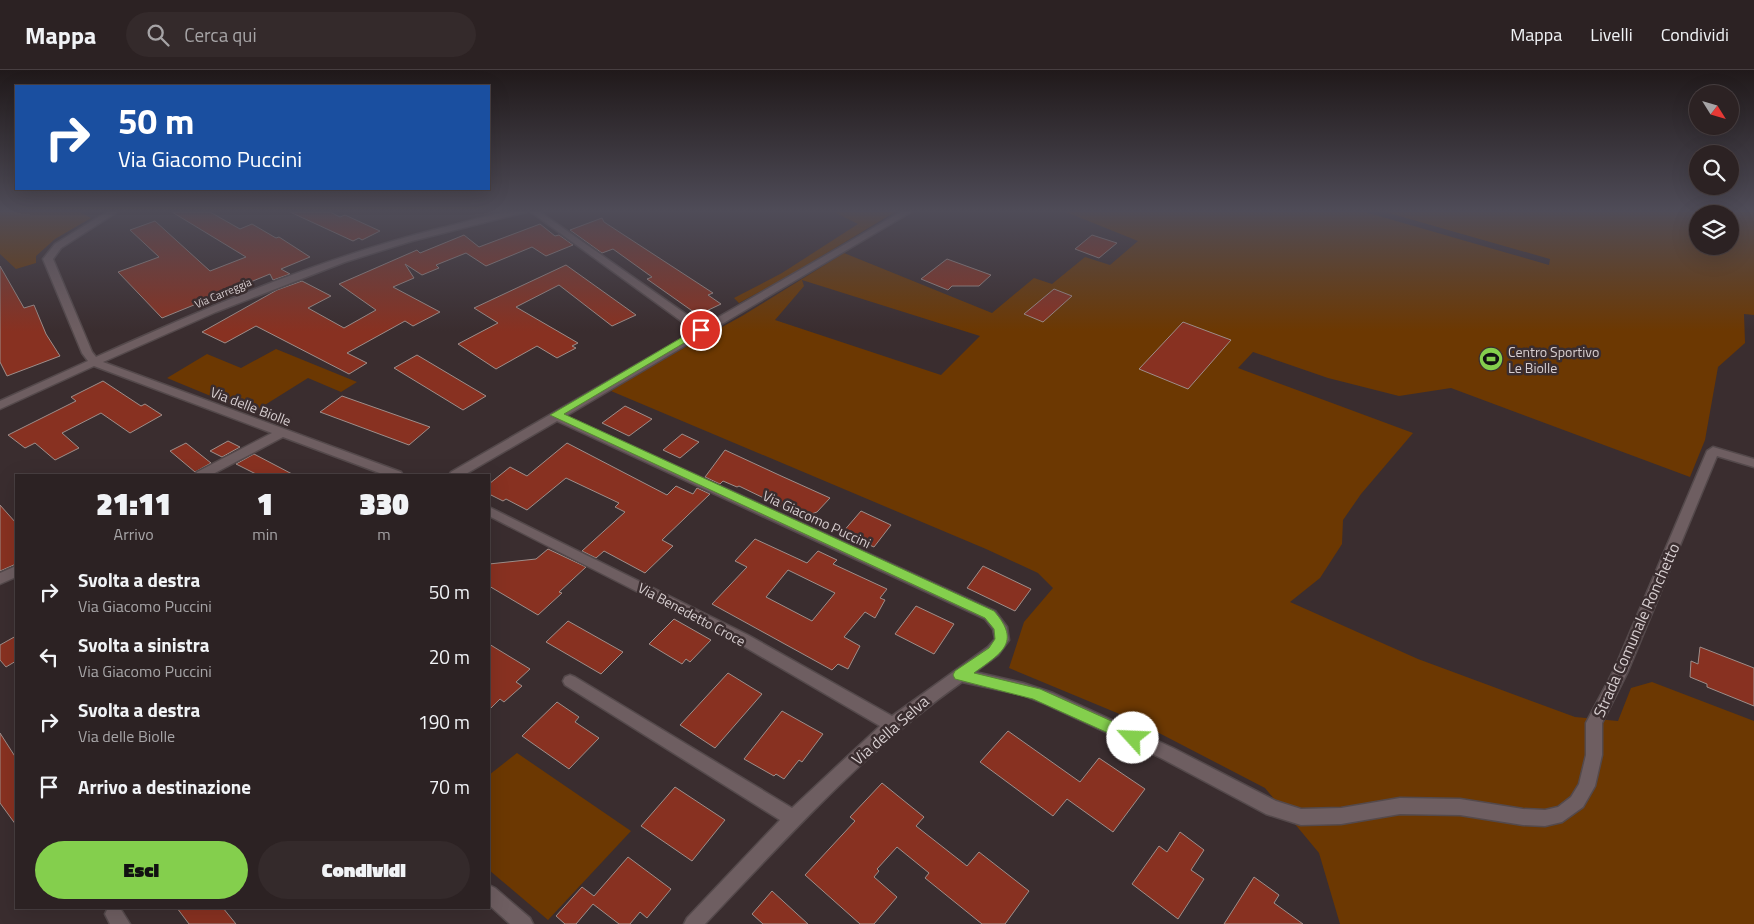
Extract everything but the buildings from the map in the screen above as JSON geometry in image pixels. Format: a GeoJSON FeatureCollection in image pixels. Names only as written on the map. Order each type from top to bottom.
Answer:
{"type":"FeatureCollection","features":[{"type":"Feature","properties":{"kind":"street"},"geometry":{"type":"LineString","coordinates":[[53,252],[48,259],[87,353],[95,363]]}},
{"type":"Feature","properties":{"kind":"street","name":"Via Carreggia"},"geometry":{"type":"LineString","coordinates":[[0,405],[222,306],[324,266],[369,252]]}},
{"type":"Feature","properties":{"kind":"street"},"geometry":{"type":"LineString","coordinates":[[591,252],[701,330]]}},
{"type":"Feature","properties":{"kind":"street"},"geometry":{"type":"LineString","coordinates":[[457,474],[837,252]]}},
{"type":"Feature","properties":{"kind":"street","name":"Via delle Biolle"},"geometry":{"type":"LineString","coordinates":[[95,363],[394,474]]}},
{"type":"Feature","properties":{"kind":"street","name":"Via Giacomo Puccini"},"geometry":{"type":"LineString","coordinates":[[555,415],[990,615],[1000,627],[1002,640],[994,652],[960,675]]}},
{"type":"Feature","properties":{"kind":"street"},"geometry":{"type":"LineString","coordinates":[[203,474],[281,433]]}},
{"type":"Feature","properties":{"kind":"street","name":"Strada Comunale Ronchetto"},"geometry":{"type":"LineString","coordinates":[[960,675],[1023,689],[1048,698],[1167,753],[1272,808],[1301,817],[1341,816],[1407,806],[1460,807],[1545,818],[1562,814],[1578,802],[1587,786],[1594,755],[1594,724],[1621,671],[1713,451],[1754,463]]}},
{"type":"Feature","properties":{"kind":"street","name":"Via Benedetto Croce"},"geometry":{"type":"LineString","coordinates":[[490,512],[679,606],[891,724]]}},
{"type":"Feature","properties":{"kind":"street"},"geometry":{"type":"LineString","coordinates":[[0,580],[15,572]]}},
{"type":"Feature","properties":{"kind":"street","name":"Via della Selva"},"geometry":{"type":"LineString","coordinates":[[693,924],[891,724],[960,675]]}},
{"type":"Feature","properties":{"kind":"street"},"geometry":{"type":"LineString","coordinates":[[570,680],[794,820]]}},
{"type":"Feature","properties":{"kind":"street"},"geometry":{"type":"LineString","coordinates":[[490,895],[524,924]]}},
{"type":"Feature","properties":{"kind":"shaded area"},"geometry":{"type":"Polygon","coordinates":[[[0,252],[41,252],[36,256],[36,263],[16,269],[0,252]]]}},
{"type":"Feature","properties":{"kind":"shaded area"},"geometry":{"type":"Polygon","coordinates":[[[815,252],[829,252],[739,303],[734,298],[782,273],[815,252]]]}},
{"type":"Feature","properties":{"kind":"shaded area"},"geometry":{"type":"Polygon","coordinates":[[[1125,252],[1503,252],[1549,265],[1550,259],[1525,252],[1689,252],[1689,255],[1739,255],[1739,252],[1754,252],[1754,315],[1744,314],[1745,343],[1718,367],[1705,440],[1690,477],[1451,388],[1399,396],[1328,378],[1253,352],[1238,368],[1413,433],[1361,494],[1343,520],[1342,544],[1320,578],[1290,602],[1418,659],[1575,717],[1618,721],[1631,688],[1652,682],[1754,721],[1754,924],[1340,924],[1319,853],[1265,788],[1134,720],[1009,668],[1024,622],[1053,588],[1038,573],[986,549],[611,391],[637,374],[742,316],[844,253],[992,313],[1034,278],[1052,284],[1085,257],[1110,265],[1125,252]],[[802,280],[804,286],[775,320],[941,375],[980,336],[802,280]]]}},
{"type":"Feature","properties":{"kind":"shaded area"},"geometry":{"type":"Polygon","coordinates":[[[276,349],[357,382],[341,392],[308,378],[252,413],[167,378],[207,354],[241,368],[276,349]]]}},
{"type":"Feature","properties":{"kind":"shaded area"},"geometry":{"type":"Polygon","coordinates":[[[517,753],[631,831],[548,920],[490,871],[490,774],[517,753]]]}},
{"type":"Feature","properties":{"kind":"place","name":"Centro Sportivo Le Biolle"},"geometry":{"type":"Point","coordinates":[1491,359]}},
{"type":"Feature","properties":{"kind":"route"},"geometry":{"type":"LineString","coordinates":[[701,330],[555,415],[990,615],[1000,627],[1002,640],[994,652],[960,675],[1023,689],[1048,698],[1133,738]]}}]}
